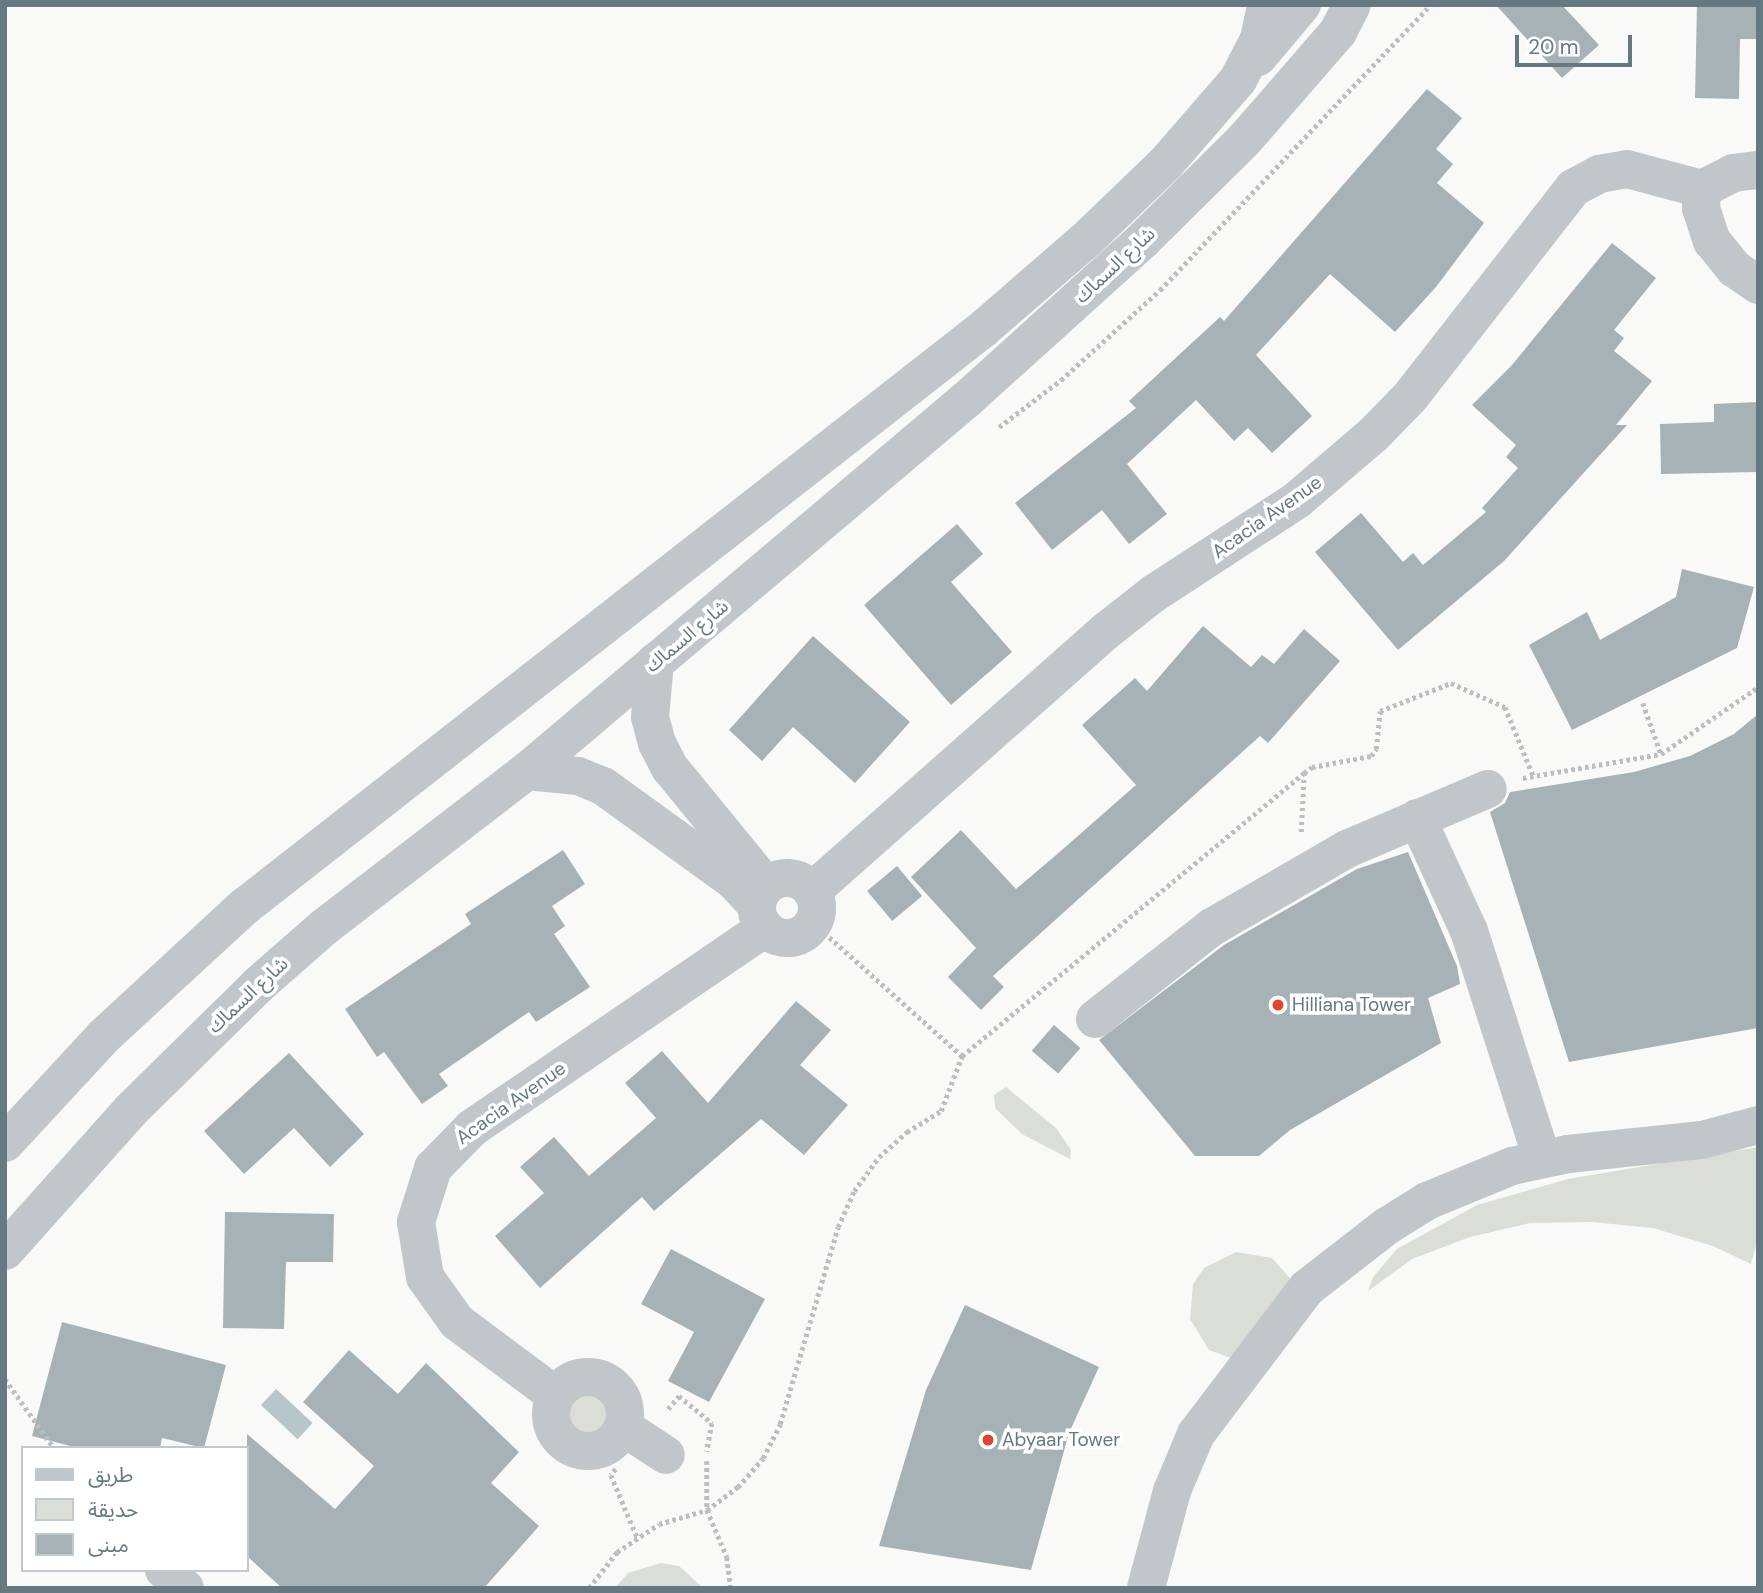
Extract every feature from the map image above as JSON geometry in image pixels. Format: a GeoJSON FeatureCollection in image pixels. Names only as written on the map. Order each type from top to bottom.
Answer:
{"type":"FeatureCollection","features":[{"type":"Feature","properties":{"kind":"street","name":"شارع السماك"},"geometry":{"type":"LineString","coordinates":[[5,1143],[103,1037],[244,907],[982,329],[1166,163],[1238,80],[1259,39],[1266,5]]}},
{"type":"Feature","properties":{"kind":"street"},"geometry":{"type":"LineString","coordinates":[[1238,80],[1302,5]]}},
{"type":"Feature","properties":{"kind":"street","name":"شارع السماك"},"geometry":{"type":"LineString","coordinates":[[5,1251],[131,1110],[257,986],[323,928],[527,771],[966,400],[1143,240],[1245,139],[1338,32],[1352,5]]}},
{"type":"Feature","properties":{"kind":"street","name":"Acacia Avenue"},"geometry":{"type":"LineString","coordinates":[[555,1395],[457,1322],[425,1277],[416,1222],[433,1168],[472,1128],[764,906],[778,936],[793,937],[813,907],[1106,631],[1153,594],[1297,500],[1374,434],[1410,397],[1573,188],[1599,174],[1627,169],[1702,190]]}},
{"type":"Feature","properties":{"kind":"street"},"geometry":{"type":"LineString","coordinates":[[1755,277],[1713,241],[1701,208],[1702,190],[1733,173],[1758,170]]}},
{"type":"Feature","properties":{"kind":"street"},"geometry":{"type":"LineString","coordinates":[[655,663],[650,717],[663,756],[736,853],[764,906]]}},
{"type":"Feature","properties":{"kind":"street"},"geometry":{"type":"LineString","coordinates":[[527,771],[578,776],[603,786],[734,881],[764,906]]}},
{"type":"Feature","properties":{"kind":"street"},"geometry":{"type":"LineString","coordinates":[[1095,1019],[1212,927],[1298,877],[1417,818],[1488,789]]}},
{"type":"Feature","properties":{"kind":"street"},"geometry":{"type":"LineString","coordinates":[[1417,818],[1469,931],[1542,1159]]}},
{"type":"Feature","properties":{"kind":"street"},"geometry":{"type":"LineString","coordinates":[[764,906],[792,878],[813,907]]}},
{"type":"Feature","properties":{"kind":"street"},"geometry":{"type":"LineString","coordinates":[[1146,1588],[1172,1491],[1196,1434],[1307,1287],[1427,1202],[1469,1181],[1542,1159],[1691,1142],[1758,1125]]}},
{"type":"Feature","properties":{"kind":"street"},"geometry":{"type":"LineString","coordinates":[[598,1377],[618,1392],[625,1415],[622,1427],[607,1446],[583,1451],[571,1447],[554,1431],[550,1419],[555,1395],[574,1379],[598,1377]]}},
{"type":"Feature","properties":{"kind":"street"},"geometry":{"type":"LineString","coordinates":[[622,1427],[666,1455]]}},
{"type":"Feature","properties":{"kind":"street"},"geometry":{"type":"LineString","coordinates":[[166,1572],[185,1588]]}},
{"type":"Feature","properties":{"kind":"path"},"geometry":{"type":"LineString","coordinates":[[589,1588],[617,1552],[637,1537],[659,1524],[707,1510],[738,1487],[763,1458],[780,1424],[838,1227],[854,1191],[879,1157],[941,1111],[962,1056],[1312,767],[1371,756],[1376,749],[1380,711],[1451,683],[1504,707],[1533,775]]}},
{"type":"Feature","properties":{"kind":"path"},"geometry":{"type":"LineString","coordinates":[[1488,789],[1533,775],[1661,754],[1758,687]]}},
{"type":"Feature","properties":{"kind":"path"},"geometry":{"type":"LineString","coordinates":[[1643,703],[1661,754]]}},
{"type":"Feature","properties":{"kind":"path"},"geometry":{"type":"LineString","coordinates":[[1298,877],[1304,773]]}},
{"type":"Feature","properties":{"kind":"path"},"geometry":{"type":"LineString","coordinates":[[813,907],[962,1056]]}},
{"type":"Feature","properties":{"kind":"path"},"geometry":{"type":"LineString","coordinates":[[5,1379],[53,1446]]}},
{"type":"Feature","properties":{"kind":"path"},"geometry":{"type":"LineString","coordinates":[[707,1510],[727,1557],[731,1588]]}},
{"type":"Feature","properties":{"kind":"green space"},"geometry":{"type":"Polygon","coordinates":[[[1006,1087],[1056,1128],[1071,1150],[1070,1159],[1022,1134],[995,1108],[994,1095],[1006,1087]]]}},
{"type":"Feature","properties":{"kind":"green space"},"geometry":{"type":"Polygon","coordinates":[[[1758,1147],[1758,1238],[1751,1264],[1713,1246],[1653,1228],[1592,1222],[1530,1223],[1470,1237],[1412,1259],[1368,1291],[1373,1277],[1397,1249],[1477,1205],[1568,1179],[1758,1147]]]}},
{"type":"Feature","properties":{"kind":"green space"},"geometry":{"type":"Polygon","coordinates":[[[1236,1252],[1272,1258],[1296,1285],[1244,1363],[1209,1350],[1190,1319],[1193,1284],[1204,1268],[1236,1252]]]}},
{"type":"Feature","properties":{"kind":"green space"},"geometry":{"type":"Polygon","coordinates":[[[588,1390],[604,1397],[611,1413],[604,1429],[588,1436],[572,1429],[565,1413],[572,1397],[588,1390]]]}},
{"type":"Feature","properties":{"kind":"green space"},"geometry":{"type":"Polygon","coordinates":[[[661,1563],[679,1566],[703,1588],[615,1588],[628,1573],[661,1563]]]}},
{"type":"Feature","properties":{"kind":"shaded area"},"geometry":{"type":"Polygon","coordinates":[[[276,1389],[313,1423],[298,1439],[261,1405],[276,1389]]]}},
{"type":"Feature","properties":{"kind":"building"},"geometry":{"type":"Polygon","coordinates":[[[1496,5],[1562,5],[1599,45],[1562,78],[1496,5]]]}},
{"type":"Feature","properties":{"kind":"building"},"geometry":{"type":"Polygon","coordinates":[[[1697,5],[1756,5],[1756,39],[1740,39],[1739,99],[1695,98],[1697,5]]]}},
{"type":"Feature","properties":{"kind":"building"},"geometry":{"type":"Polygon","coordinates":[[[1427,89],[1462,118],[1436,149],[1453,164],[1437,183],[1484,223],[1436,287],[1395,332],[1330,274],[1256,355],[1312,416],[1272,453],[1248,428],[1234,441],[1196,400],[1127,464],[1167,514],[1129,544],[1102,510],[1052,550],[1015,503],[1136,408],[1129,401],[1220,317],[1224,321],[1427,89]]]}},
{"type":"Feature","properties":{"kind":"building"},"geometry":{"type":"Polygon","coordinates":[[[1612,243],[1656,278],[1614,330],[1624,338],[1614,351],[1652,381],[1616,425],[1627,425],[1504,561],[1398,650],[1315,552],[1361,513],[1403,562],[1413,553],[1423,565],[1486,512],[1482,508],[1518,468],[1506,457],[1516,445],[1472,405],[1512,365],[1612,243]]]}},
{"type":"Feature","properties":{"kind":"building"},"geometry":{"type":"Polygon","coordinates":[[[1758,402],[1758,472],[1661,474],[1660,424],[1714,422],[1714,404],[1758,402]]]}},
{"type":"Feature","properties":{"kind":"building"},"geometry":{"type":"Polygon","coordinates":[[[957,524],[983,554],[951,582],[1012,652],[951,705],[864,605],[957,524]]]}},
{"type":"Feature","properties":{"kind":"building"},"geometry":{"type":"Polygon","coordinates":[[[1682,569],[1754,587],[1737,648],[1572,730],[1529,645],[1587,612],[1600,640],[1676,597],[1682,569]]]}},
{"type":"Feature","properties":{"kind":"building"},"geometry":{"type":"Polygon","coordinates":[[[1203,626],[1251,667],[1262,655],[1274,664],[1304,629],[1340,661],[1268,743],[1260,736],[993,976],[1004,987],[981,1010],[948,977],[976,948],[911,877],[961,830],[1016,889],[1055,856],[1136,785],[1082,725],[1135,678],[1147,691],[1203,626]]]}},
{"type":"Feature","properties":{"kind":"building"},"geometry":{"type":"Polygon","coordinates":[[[813,636],[910,722],[855,783],[793,727],[762,761],[729,730],[813,636]]]}},
{"type":"Feature","properties":{"kind":"building"},"geometry":{"type":"Polygon","coordinates":[[[1758,714],[1758,1028],[1569,1062],[1490,812],[1505,803],[1510,792],[1634,772],[1690,756],[1734,734],[1758,714]]]}},
{"type":"Feature","properties":{"kind":"building"},"geometry":{"type":"Polygon","coordinates":[[[563,850],[585,884],[552,906],[565,926],[554,934],[590,987],[536,1022],[529,1012],[439,1074],[448,1086],[422,1104],[384,1052],[377,1057],[345,1009],[471,924],[465,914],[563,850]]]}},
{"type":"Feature","properties":{"kind":"building","name":"Hilliana Tower"},"geometry":{"type":"Polygon","coordinates":[[[1408,852],[1457,966],[1460,984],[1428,998],[1441,1043],[1290,1130],[1259,1156],[1195,1156],[1099,1040],[1224,945],[1357,869],[1408,852]]]}},
{"type":"Feature","properties":{"kind":"building"},"geometry":{"type":"Polygon","coordinates":[[[897,866],[922,896],[892,921],[867,891],[897,866]]]}},
{"type":"Feature","properties":{"kind":"building"},"geometry":{"type":"Polygon","coordinates":[[[796,1001],[831,1030],[800,1065],[848,1105],[804,1155],[761,1119],[654,1211],[642,1197],[540,1288],[495,1236],[544,1193],[520,1167],[554,1137],[589,1176],[656,1118],[625,1083],[662,1051],[708,1103],[796,1001]]]}},
{"type":"Feature","properties":{"kind":"building"},"geometry":{"type":"Polygon","coordinates":[[[1054,1025],[1080,1048],[1058,1074],[1032,1051],[1054,1025]]]}},
{"type":"Feature","properties":{"kind":"building"},"geometry":{"type":"Polygon","coordinates":[[[289,1053],[364,1134],[330,1167],[294,1128],[244,1174],[204,1131],[289,1053]]]}},
{"type":"Feature","properties":{"kind":"building"},"geometry":{"type":"Polygon","coordinates":[[[225,1212],[334,1214],[333,1262],[286,1262],[284,1329],[223,1328],[225,1212]]]}},
{"type":"Feature","properties":{"kind":"building"},"geometry":{"type":"Polygon","coordinates":[[[671,1249],[765,1299],[709,1402],[668,1381],[694,1332],[641,1304],[671,1249]]]}},
{"type":"Feature","properties":{"kind":"building","name":"Abyaar Tower"},"geometry":{"type":"Polygon","coordinates":[[[965,1305],[1099,1367],[1069,1433],[1031,1570],[879,1546],[926,1390],[965,1305]]]}},
{"type":"Feature","properties":{"kind":"building"},"geometry":{"type":"Polygon","coordinates":[[[62,1322],[226,1365],[205,1446],[162,1438],[160,1446],[70,1446],[32,1436],[62,1322]]]}},
{"type":"Feature","properties":{"kind":"building"},"geometry":{"type":"Polygon","coordinates":[[[349,1350],[398,1394],[426,1363],[519,1452],[491,1483],[539,1526],[484,1588],[282,1588],[248,1557],[247,1434],[335,1509],[374,1466],[303,1402],[349,1350]]]}},
{"type":"Feature","properties":{"kind":"place","name":"Hilliana Tower"},"geometry":{"type":"Point","coordinates":[1278,1005]}},
{"type":"Feature","properties":{"kind":"place","name":"Abyaar Tower"},"geometry":{"type":"Point","coordinates":[988,1440]}}]}
